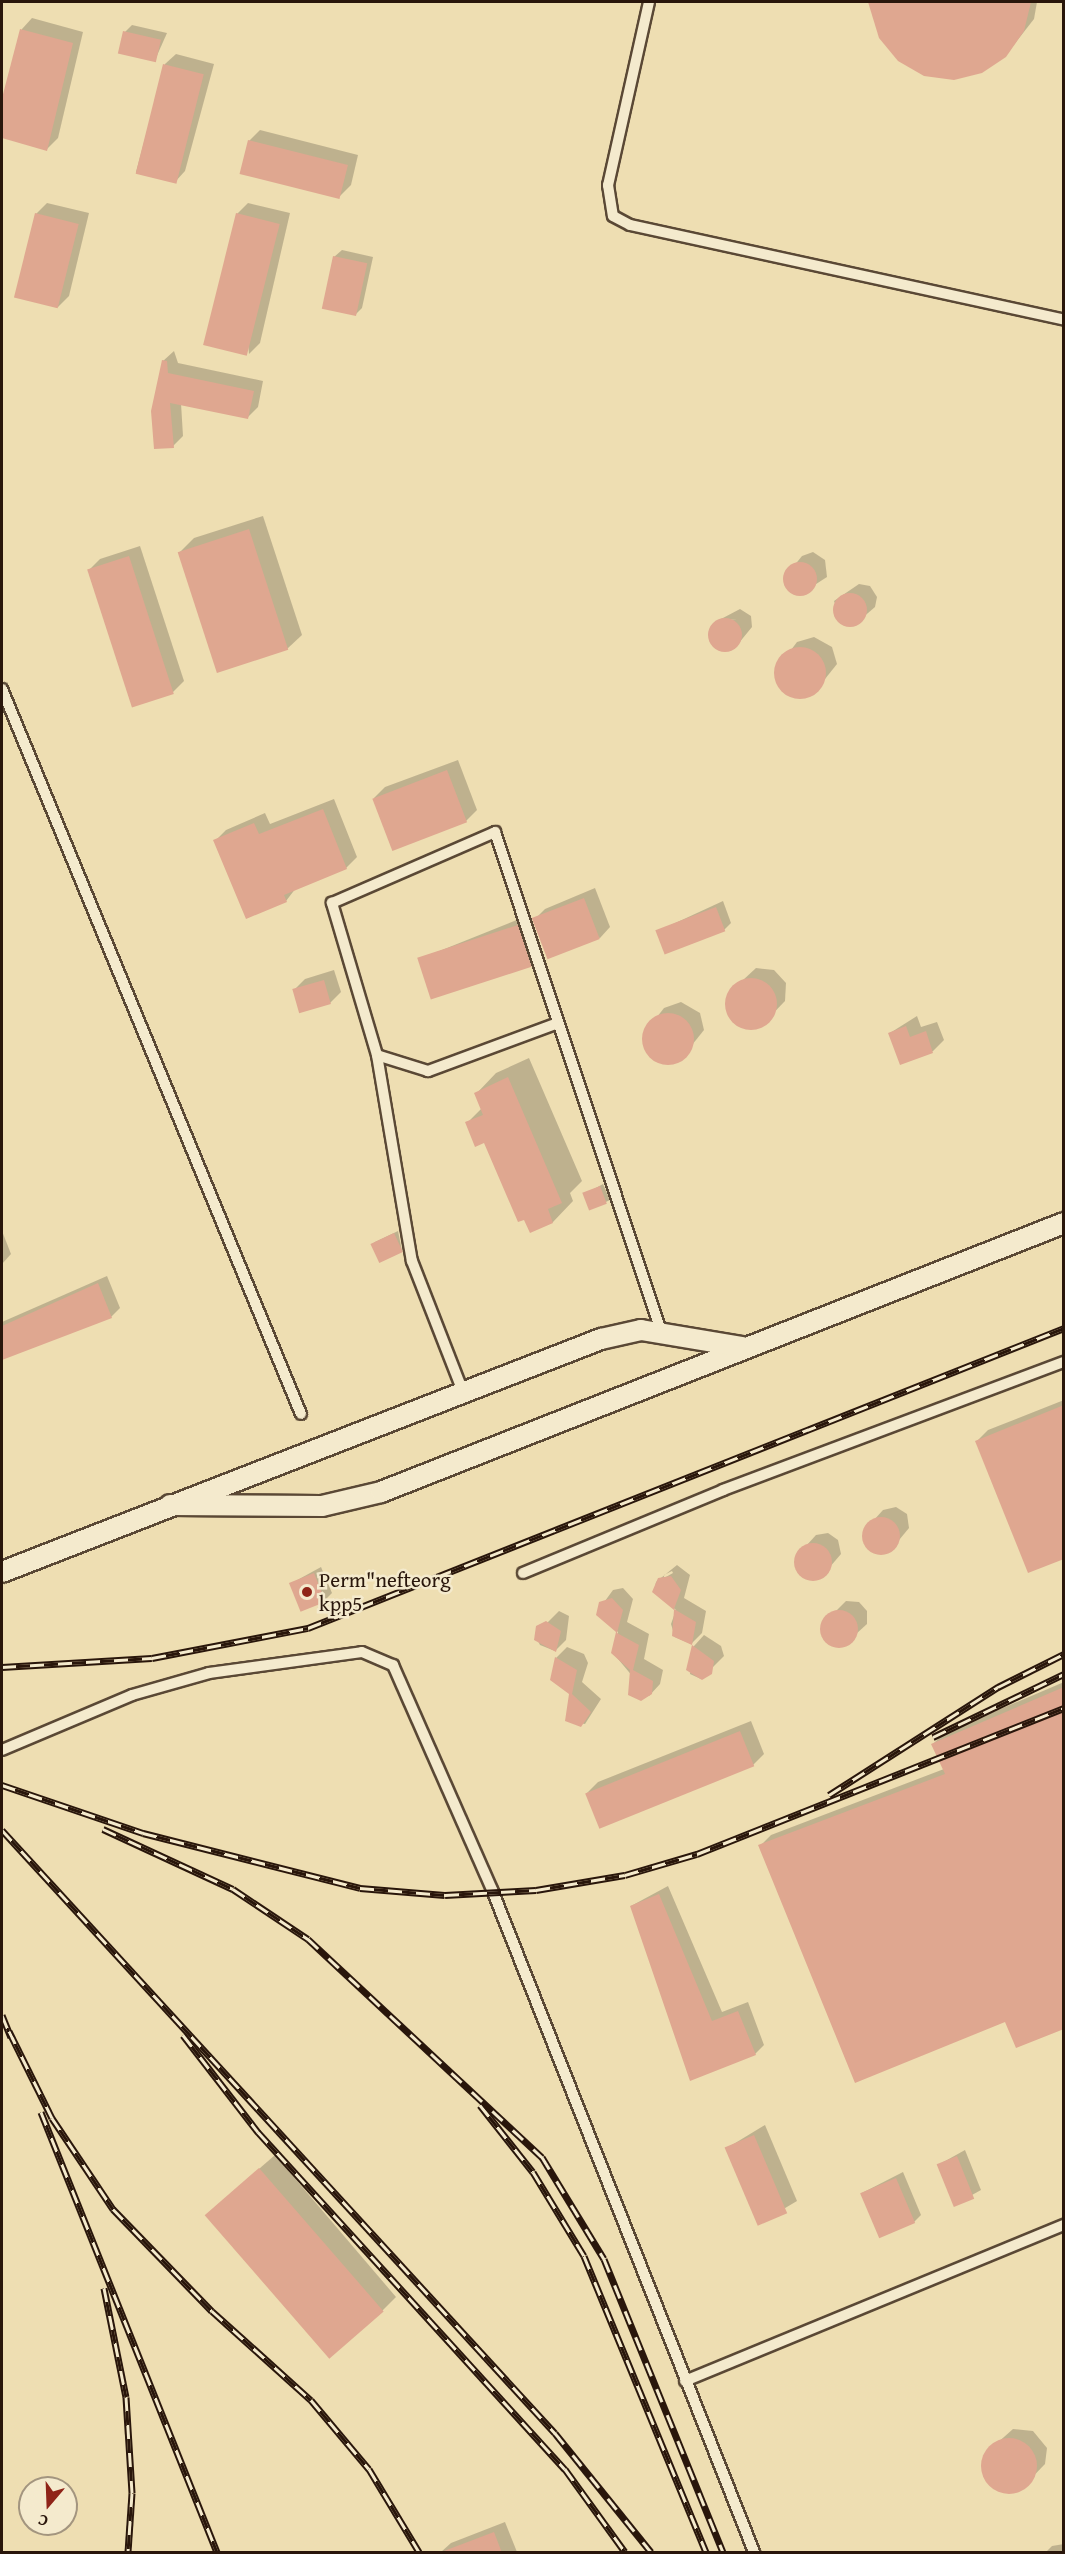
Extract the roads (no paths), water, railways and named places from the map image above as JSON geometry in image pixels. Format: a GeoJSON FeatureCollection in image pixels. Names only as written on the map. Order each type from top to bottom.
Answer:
{"type":"FeatureCollection","features":[{"type":"Feature","properties":{"kind":"street"},"geometry":{"type":"LineString","coordinates":[[170,1505],[346,1503],[1064,1223]]}},
{"type":"Feature","properties":{"kind":"street"},"geometry":{"type":"LineString","coordinates":[[2,1572],[601,1339],[661,1331],[720,1346],[755,1345]]}},
{"type":"Feature","properties":{"kind":"lane"},"geometry":{"type":"LineString","coordinates":[[649,2],[608,185],[613,216],[630,225],[1064,320]]}},
{"type":"Feature","properties":{"kind":"lane"},"geometry":{"type":"LineString","coordinates":[[2,689],[301,1414]]}},
{"type":"Feature","properties":{"kind":"lane"},"geometry":{"type":"LineString","coordinates":[[463,1392],[412,1261],[377,1054],[332,903],[495,832],[661,1331]]}},
{"type":"Feature","properties":{"kind":"lane"},"geometry":{"type":"LineString","coordinates":[[377,1054],[428,1071],[558,1023]]}},
{"type":"Feature","properties":{"kind":"lane"},"geometry":{"type":"LineString","coordinates":[[522,1573],[723,1490],[1064,1362]]}},
{"type":"Feature","properties":{"kind":"lane"},"geometry":{"type":"LineString","coordinates":[[2,1750],[132,1695],[209,1673],[362,1652],[393,1665],[493,1892],[754,2553]]}},
{"type":"Feature","properties":{"kind":"lane"},"geometry":{"type":"LineString","coordinates":[[685,2381],[1064,2225]]}},
{"type":"Feature","properties":{"kind":"railway"},"geometry":{"type":"LineString","coordinates":[[2,1667],[152,1658],[308,1628],[1064,1328]]}},
{"type":"Feature","properties":{"kind":"railway"},"geometry":{"type":"LineString","coordinates":[[829,1795],[998,1687],[1064,1654]]}},
{"type":"Feature","properties":{"kind":"railway"},"geometry":{"type":"LineString","coordinates":[[933,1737],[1064,1674]]}},
{"type":"Feature","properties":{"kind":"railway"},"geometry":{"type":"LineString","coordinates":[[2,1785],[143,1833],[360,1888],[445,1895],[536,1890],[625,1875],[697,1854],[1064,1708]]}},
{"type":"Feature","properties":{"kind":"railway"},"geometry":{"type":"LineString","coordinates":[[103,1829],[233,1889],[308,1939],[542,2157],[604,2259],[723,2552]]}},
{"type":"Feature","properties":{"kind":"railway"},"geometry":{"type":"LineString","coordinates":[[2,1830],[555,2433],[651,2552]]}},
{"type":"Feature","properties":{"kind":"railway"},"geometry":{"type":"LineString","coordinates":[[2,2015],[11,2037]]}},
{"type":"Feature","properties":{"kind":"railway"},"geometry":{"type":"LineString","coordinates":[[9,2031],[52,2118],[113,2209],[212,2311],[311,2400],[369,2469],[419,2552]]}},
{"type":"Feature","properties":{"kind":"railway"},"geometry":{"type":"LineString","coordinates":[[183,2035],[258,2132],[565,2469],[625,2552]]}},
{"type":"Feature","properties":{"kind":"railway"},"geometry":{"type":"LineString","coordinates":[[480,2105],[533,2172],[584,2256],[706,2552]]}},
{"type":"Feature","properties":{"kind":"railway"},"geometry":{"type":"LineString","coordinates":[[41,2112],[217,2552]]}},
{"type":"Feature","properties":{"kind":"railway"},"geometry":{"type":"LineString","coordinates":[[104,2288],[126,2397],[132,2493],[128,2552]]}},
{"type":"Feature","properties":{"kind":"place","name":"Perm\"nefteorg kpp5"},"geometry":{"type":"Point","coordinates":[307,1592]}}]}
